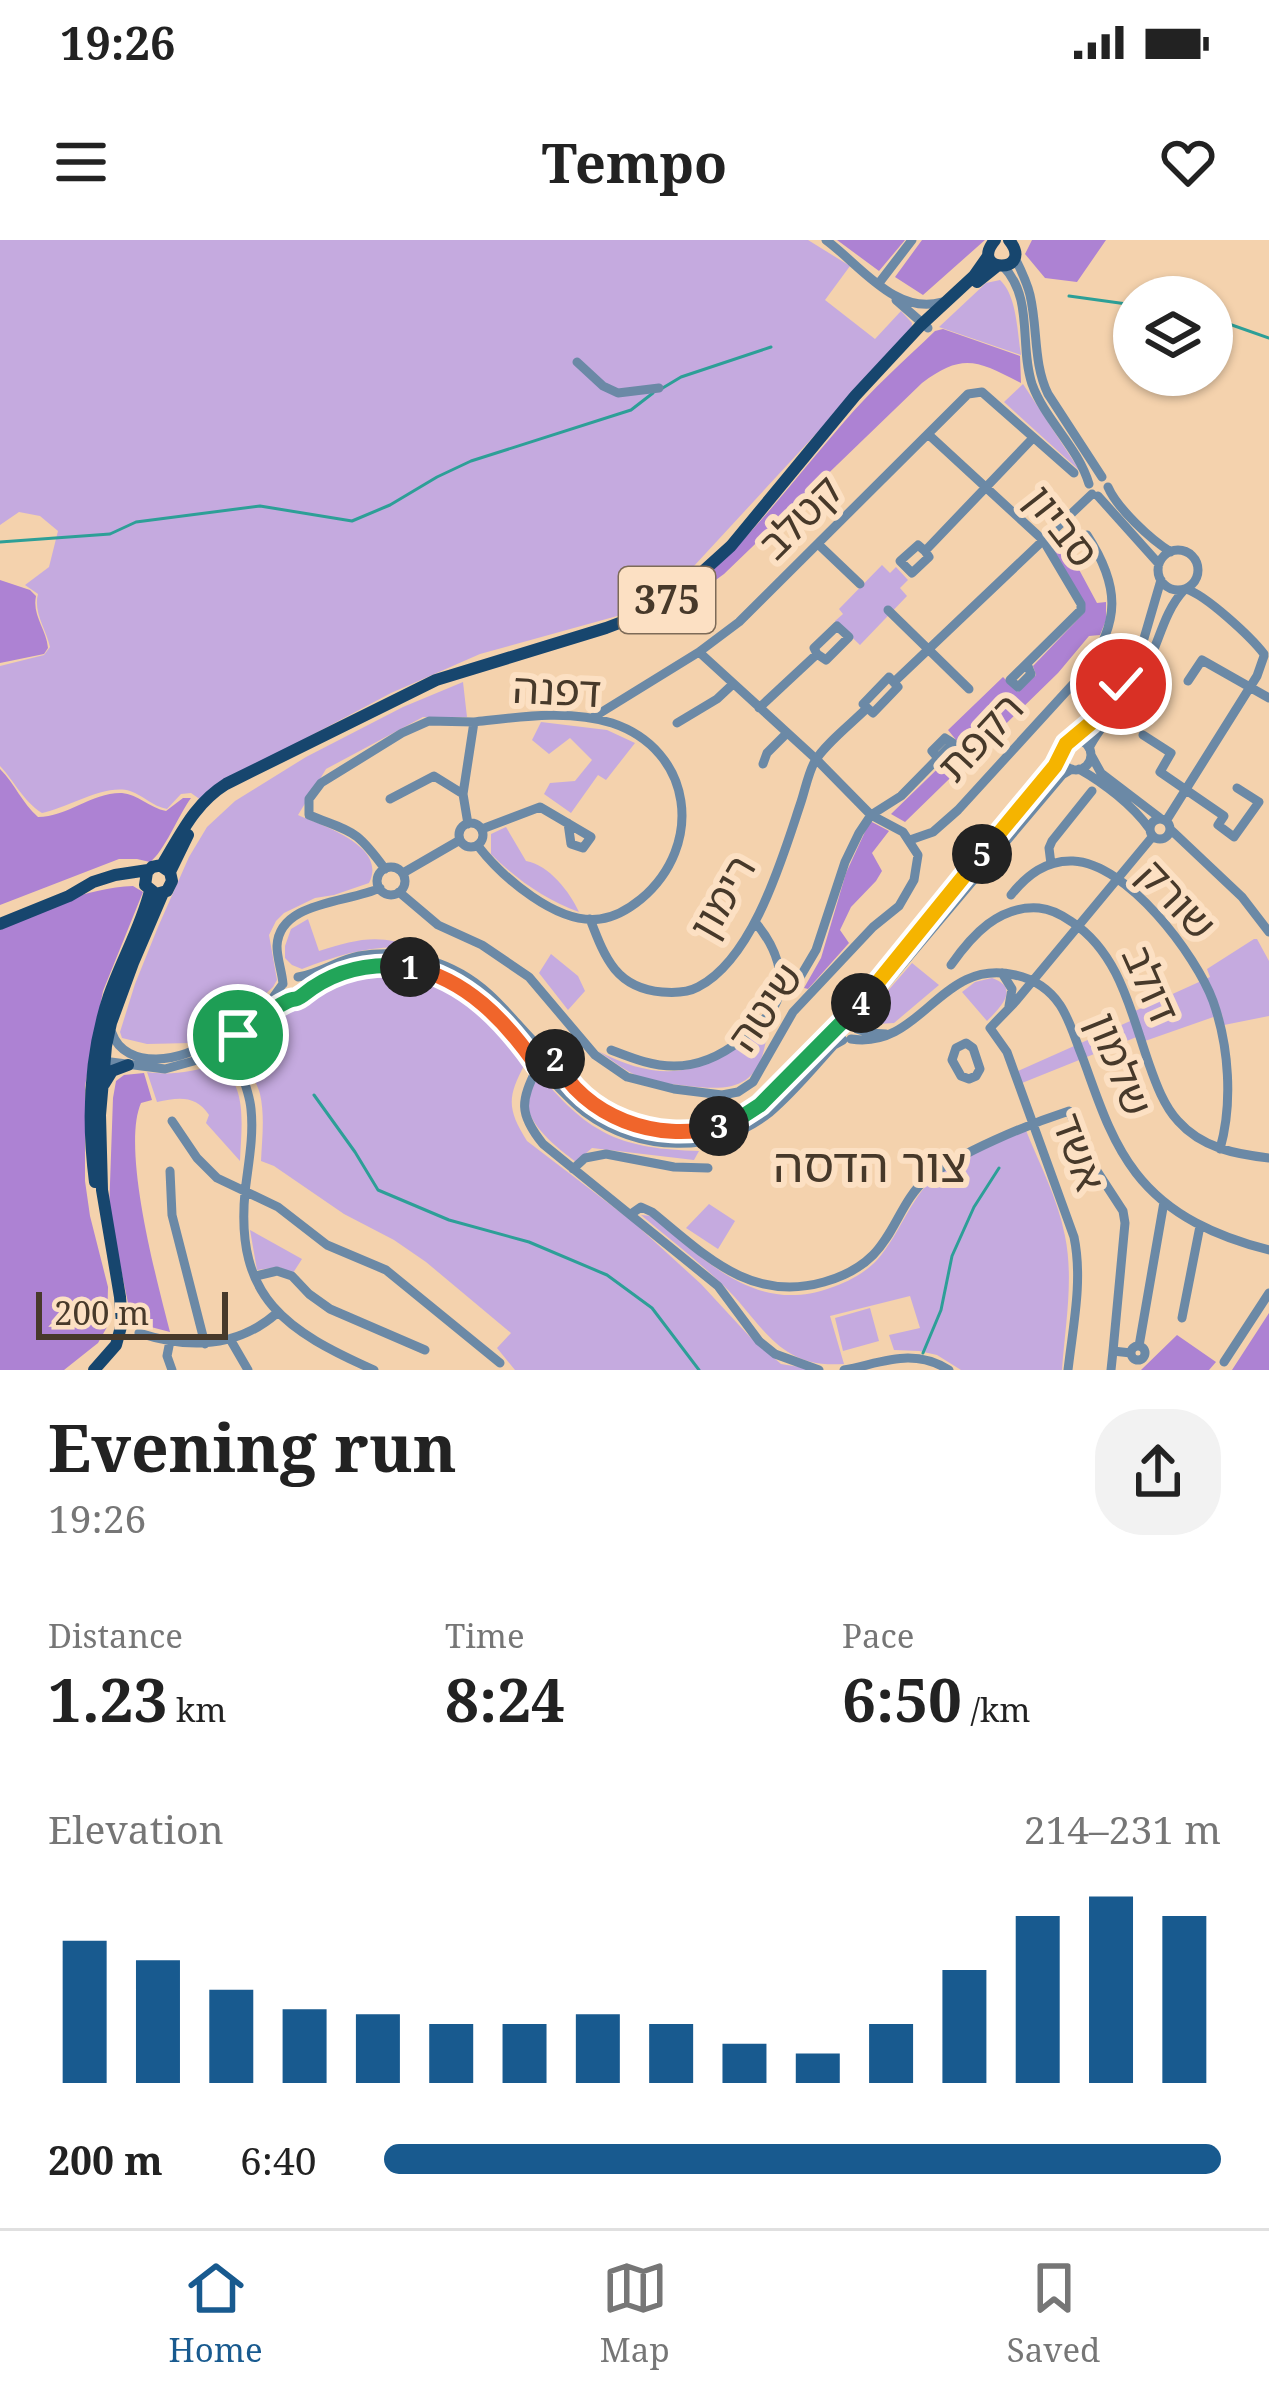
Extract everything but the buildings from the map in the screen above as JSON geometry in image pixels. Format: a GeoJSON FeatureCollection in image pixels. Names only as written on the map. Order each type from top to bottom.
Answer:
{"type":"FeatureCollection","features":[{"type":"Feature","properties":{"kind":"main road","name":"375"},"geometry":{"type":"LineString","coordinates":[[995,240],[989,247],[1007,254]]}},
{"type":"Feature","properties":{"kind":"main road","name":"375"},"geometry":{"type":"LineString","coordinates":[[925,327],[979,270],[1007,254]]}},
{"type":"Feature","properties":{"kind":"main road","name":"375"},"geometry":{"type":"LineString","coordinates":[[98,1366],[117,1338],[119,1315],[92,1158],[91,1098],[109,997],[156,879],[190,817],[226,784],[436,680],[606,628],[658,606],[692,584],[855,396],[1007,254]]}},
{"type":"Feature","properties":{"kind":"main road","name":"375"},"geometry":{"type":"LineString","coordinates":[[98,1366],[119,1338],[122,1315],[104,1208],[100,1057],[148,924],[156,879]]}},
{"type":"Feature","properties":{"kind":"main road"},"geometry":{"type":"LineString","coordinates":[[0,924],[93,882],[156,879]]}},
{"type":"Feature","properties":{"kind":"main road"},"geometry":{"type":"LineString","coordinates":[[101,1090],[112,1071],[128,1065]]}},
{"type":"Feature","properties":{"kind":"street"},"geometry":{"type":"LineString","coordinates":[[826,240],[925,327]]}},
{"type":"Feature","properties":{"kind":"street"},"geometry":{"type":"LineString","coordinates":[[884,287],[912,240]]}},
{"type":"Feature","properties":{"kind":"street"},"geometry":{"type":"LineString","coordinates":[[1007,254],[1031,299],[1041,380],[1115,500],[1171,552]]}},
{"type":"Feature","properties":{"kind":"street"},"geometry":{"type":"LineString","coordinates":[[111,1023],[122,1050],[136,1056],[182,1055],[272,999],[287,979],[373,954],[409,956],[454,969],[486,991],[583,1096],[611,1115],[655,1130],[698,1131],[732,1122],[760,1105],[848,1031],[853,1014],[1138,659],[1161,580],[1160,564],[1093,491],[1039,399],[1007,254]]}},
{"type":"Feature","properties":{"kind":"street"},"geometry":{"type":"LineString","coordinates":[[884,287],[918,305],[951,298]]}},
{"type":"Feature","properties":{"kind":"street"},"geometry":{"type":"LineString","coordinates":[[577,362],[618,393],[659,388]]}},
{"type":"Feature","properties":{"kind":"street","name":"קטלב"},"geometry":{"type":"LineString","coordinates":[[592,718],[739,622],[968,394],[982,392],[1034,438]]}},
{"type":"Feature","properties":{"kind":"street","name":"סביון"},"geometry":{"type":"LineString","coordinates":[[929,435],[1042,540],[1081,604],[1081,610],[1027,664]]}},
{"type":"Feature","properties":{"kind":"street"},"geometry":{"type":"LineString","coordinates":[[926,551],[1034,438],[1074,473]]}},
{"type":"Feature","properties":{"kind":"street"},"geometry":{"type":"LineString","coordinates":[[1093,491],[1092,478],[1105,482]]}},
{"type":"Feature","properties":{"kind":"street"},"geometry":{"type":"LineString","coordinates":[[816,759],[867,708],[862,704],[889,677],[894,682],[1093,491],[1106,492],[1105,482]]}},
{"type":"Feature","properties":{"kind":"street","name":"רקפת"},"geometry":{"type":"LineString","coordinates":[[910,840],[933,832],[958,810],[1100,651],[1108,636],[1112,603],[1101,560],[1087,535]]}},
{"type":"Feature","properties":{"kind":"street"},"geometry":{"type":"LineString","coordinates":[[818,544],[860,584]]}},
{"type":"Feature","properties":{"kind":"street"},"geometry":{"type":"LineString","coordinates":[[1160,564],[1171,552],[1184,550],[1195,558],[1208,601]]}},
{"type":"Feature","properties":{"kind":"street"},"geometry":{"type":"LineString","coordinates":[[100,1057],[128,1065],[174,1068],[227,1050],[238,1035],[330,976],[395,965],[448,979],[478,1000],[540,1070],[584,1111],[618,1131],[652,1141],[690,1144],[725,1136],[777,1105],[848,1031],[1062,775],[1086,766],[1096,735],[1148,664],[1165,616],[1198,577]]}},
{"type":"Feature","properties":{"kind":"street"},"geometry":{"type":"LineString","coordinates":[[1161,580],[1171,589],[1185,589],[1208,601],[1267,659]]}},
{"type":"Feature","properties":{"kind":"street"},"geometry":{"type":"LineString","coordinates":[[888,610],[969,689]]}},
{"type":"Feature","properties":{"kind":"street"},"geometry":{"type":"LineString","coordinates":[[1248,636],[1269,642]]}},
{"type":"Feature","properties":{"kind":"street","name":"אשד"},"geometry":{"type":"LineString","coordinates":[[1068,1370],[1077,1253],[1007,1052],[985,1031],[1160,828],[1267,659],[1269,642]]}},
{"type":"Feature","properties":{"kind":"street"},"geometry":{"type":"LineString","coordinates":[[699,652],[871,815],[910,840]]}},
{"type":"Feature","properties":{"kind":"street"},"geometry":{"type":"LineString","coordinates":[[759,708],[817,654]]}},
{"type":"Feature","properties":{"kind":"street"},"geometry":{"type":"LineString","coordinates":[[1189,681],[1202,660],[1269,698]]}},
{"type":"Feature","properties":{"kind":"street"},"geometry":{"type":"LineString","coordinates":[[676,724],[733,684]]}},
{"type":"Feature","properties":{"kind":"street","name":"דפנה"},"geometry":{"type":"LineString","coordinates":[[468,824],[464,794],[474,722],[519,716],[592,718],[623,728],[655,747],[675,778],[682,818],[673,860],[650,892],[619,914],[590,919]]}},
{"type":"Feature","properties":{"kind":"street"},"geometry":{"type":"LineString","coordinates":[[385,869],[359,836],[309,815],[310,799],[322,783],[416,725],[441,720],[474,722]]}},
{"type":"Feature","properties":{"kind":"street"},"geometry":{"type":"LineString","coordinates":[[763,764],[787,733]]}},
{"type":"Feature","properties":{"kind":"street"},"geometry":{"type":"LineString","coordinates":[[1143,735],[1171,753],[1160,772],[1224,816],[1218,825],[1234,837],[1259,802],[1237,788]]}},
{"type":"Feature","properties":{"kind":"street"},"geometry":{"type":"LineString","coordinates":[[1073,740],[1084,742],[1101,773],[1160,828]]}},
{"type":"Feature","properties":{"kind":"street"},"geometry":{"type":"LineString","coordinates":[[1061,754],[1065,765],[1094,778],[1188,848],[1243,897],[1269,932]]}},
{"type":"Feature","properties":{"kind":"street"},"geometry":{"type":"LineString","coordinates":[[793,989],[816,950],[845,862],[871,815],[901,796],[938,758]]}},
{"type":"Feature","properties":{"kind":"street","name":"רימון"},"geometry":{"type":"LineString","coordinates":[[590,919],[604,954],[624,982],[671,992],[701,986],[735,953],[755,922],[776,878],[816,759]]}},
{"type":"Feature","properties":{"kind":"street"},"geometry":{"type":"LineString","coordinates":[[390,799],[434,776],[464,794]]}},
{"type":"Feature","properties":{"kind":"street"},"geometry":{"type":"LineString","coordinates":[[1010,896],[1026,878],[1051,864],[1052,842],[1092,791]]}},
{"type":"Feature","properties":{"kind":"street"},"geometry":{"type":"LineString","coordinates":[[482,829],[540,807],[568,823]]}},
{"type":"Feature","properties":{"kind":"street"},"geometry":{"type":"LineString","coordinates":[[468,824],[482,829],[484,836],[478,845],[468,847],[460,840],[468,824]]}},
{"type":"Feature","properties":{"kind":"street"},"geometry":{"type":"LineString","coordinates":[[403,874],[460,840]]}},
{"type":"Feature","properties":{"kind":"street","name":"שיטה"},"geometry":{"type":"LineString","coordinates":[[399,892],[438,925],[482,945],[529,977],[595,1055],[627,1076],[722,1095],[753,1082],[793,1012],[873,926],[899,906],[914,880],[918,855],[910,840]]}},
{"type":"Feature","properties":{"kind":"street"},"geometry":{"type":"LineString","coordinates":[[478,845],[495,868],[539,900],[590,919]]}},
{"type":"Feature","properties":{"kind":"street","name":"שורק"},"geometry":{"type":"LineString","coordinates":[[1051,864],[1087,863],[1117,879],[1178,938],[1203,977],[1220,1027],[1226,1074],[1220,1149]]}},
{"type":"Feature","properties":{"kind":"street"},"geometry":{"type":"LineString","coordinates":[[397,868],[403,874],[399,892],[391,895],[380,888],[379,875],[385,869],[397,868]]}},
{"type":"Feature","properties":{"kind":"street"},"geometry":{"type":"LineString","coordinates":[[300,996],[285,995],[282,985],[278,938],[286,922],[308,908],[362,897],[380,888]]}},
{"type":"Feature","properties":{"kind":"street","name":"דולב"},"geometry":{"type":"LineString","coordinates":[[951,965],[980,928],[1019,910],[1045,909],[1078,925],[1112,964],[1170,1112],[1192,1135],[1220,1149],[1269,1158]]}},
{"type":"Feature","properties":{"kind":"street"},"geometry":{"type":"LineString","coordinates":[[611,1050],[644,1063],[678,1066],[723,1055],[749,1033],[771,1012],[780,973],[775,951],[755,922]]}},
{"type":"Feature","properties":{"kind":"street"},"geometry":{"type":"LineString","coordinates":[[280,964],[304,983],[300,996]]}},
{"type":"Feature","properties":{"kind":"street"},"geometry":{"type":"LineString","coordinates":[[848,1031],[879,1040],[968,977],[990,972],[1002,973],[1012,989],[1008,1009]]}},
{"type":"Feature","properties":{"kind":"street","name":"שלמון"},"geometry":{"type":"LineString","coordinates":[[1002,973],[1032,980],[1059,1004],[1115,1140],[1133,1170],[1164,1202],[1199,1226],[1269,1250]]}},
{"type":"Feature","properties":{"kind":"street"},"geometry":{"type":"LineString","coordinates":[[869,1004],[868,1023],[886,1034]]}},
{"type":"Feature","properties":{"kind":"street"},"geometry":{"type":"LineString","coordinates":[[848,1031],[886,1034],[902,1028]]}},
{"type":"Feature","properties":{"kind":"street"},"geometry":{"type":"LineString","coordinates":[[222,1031],[230,1034],[227,1050],[249,1094],[251,1151],[244,1232],[256,1276],[278,1313],[302,1334],[374,1370]]}},
{"type":"Feature","properties":{"kind":"street"},"geometry":{"type":"LineString","coordinates":[[210,1040],[212,1050],[227,1050]]}},
{"type":"Feature","properties":{"kind":"street"},"geometry":{"type":"LineString","coordinates":[[551,1058],[539,1058],[540,1070],[523,1102],[529,1124],[543,1144],[718,1286],[759,1341],[775,1354],[819,1370]]}},
{"type":"Feature","properties":{"kind":"street"},"geometry":{"type":"LineString","coordinates":[[540,1070],[553,1071],[551,1058]]}},
{"type":"Feature","properties":{"kind":"street"},"geometry":{"type":"LineString","coordinates":[[631,1214],[641,1207],[652,1212],[710,1259],[758,1284],[820,1283],[848,1273],[872,1256],[911,1196],[931,1176],[1033,1123],[1069,1111],[1095,1168],[1123,1211],[1126,1234],[1111,1370]]}},
{"type":"Feature","properties":{"kind":"street"},"geometry":{"type":"LineString","coordinates":[[172,1121],[207,1169],[229,1185],[278,1207],[327,1245],[386,1270],[500,1364]]}},
{"type":"Feature","properties":{"kind":"street"},"geometry":{"type":"LineString","coordinates":[[573,1168],[594,1154],[708,1168]]}},
{"type":"Feature","properties":{"kind":"street"},"geometry":{"type":"LineString","coordinates":[[170,1171],[172,1215],[205,1344]]}},
{"type":"Feature","properties":{"kind":"street"},"geometry":{"type":"LineString","coordinates":[[1113,1351],[1135,1350],[1164,1202]]}},
{"type":"Feature","properties":{"kind":"street"},"geometry":{"type":"LineString","coordinates":[[1182,1318],[1199,1226]]}},
{"type":"Feature","properties":{"kind":"street"},"geometry":{"type":"LineString","coordinates":[[256,1276],[277,1271],[292,1276],[330,1309],[424,1350]]}},
{"type":"Feature","properties":{"kind":"street"},"geometry":{"type":"LineString","coordinates":[[1224,1362],[1269,1293]]}},
{"type":"Feature","properties":{"kind":"street"},"geometry":{"type":"LineString","coordinates":[[139,1333],[205,1344],[264,1325],[278,1313]]}},
{"type":"Feature","properties":{"kind":"street"},"geometry":{"type":"LineString","coordinates":[[230,1339],[248,1370]]}},
{"type":"Feature","properties":{"kind":"street"},"geometry":{"type":"LineString","coordinates":[[170,1341],[172,1370]]}},
{"type":"Feature","properties":{"kind":"street"},"geometry":{"type":"LineString","coordinates":[[844,1370],[895,1357],[927,1360],[949,1370]]}},
{"type":"Feature","properties":{"kind":"shaded area"},"geometry":{"type":"Polygon","coordinates":[[[0,240],[808,240],[850,266],[825,300],[875,339],[901,311],[912,323],[911,331],[682,579],[628,613],[480,654],[391,693],[248,769],[201,800],[191,793],[181,794],[167,809],[120,789],[42,813],[0,766],[0,666],[44,655],[50,647],[38,594],[25,585],[49,567],[58,531],[40,516],[19,512],[0,525],[0,240]]]}},
{"type":"Feature","properties":{"kind":"shaded area"},"geometry":{"type":"Polygon","coordinates":[[[837,240],[905,240],[879,271],[837,240]]]}},
{"type":"Feature","properties":{"kind":"shaded area"},"geometry":{"type":"Polygon","coordinates":[[[922,240],[985,240],[923,295],[895,277],[922,240]]]}},
{"type":"Feature","properties":{"kind":"shaded area"},"geometry":{"type":"Polygon","coordinates":[[[1032,240],[1106,240],[1077,282],[1045,278],[1025,254],[1032,240]]]}},
{"type":"Feature","properties":{"kind":"shaded area"},"geometry":{"type":"Polygon","coordinates":[[[1000,280],[1013,304],[1021,355],[939,327],[986,283],[1000,280]]]}},
{"type":"Feature","properties":{"kind":"shaded area"},"geometry":{"type":"Polygon","coordinates":[[[943,329],[1020,356],[1021,383],[971,363],[936,373],[724,574],[652,618],[732,552],[866,398],[935,331],[943,329]]]}},
{"type":"Feature","properties":{"kind":"shaded area"},"geometry":{"type":"Polygon","coordinates":[[[1023,384],[1080,471],[1004,402],[1023,384]]]}},
{"type":"Feature","properties":{"kind":"shaded area"},"geometry":{"type":"Polygon","coordinates":[[[1061,536],[1097,603],[1106,602],[1100,635],[1089,636],[1058,673],[905,822],[891,814],[961,746],[948,730],[1003,677],[1018,692],[1036,675],[1033,666],[1084,613],[1050,545],[1061,536]]]}},
{"type":"Feature","properties":{"kind":"shaded area"},"geometry":{"type":"Polygon","coordinates":[[[882,565],[890,573],[896,567],[908,580],[900,588],[907,596],[860,645],[835,621],[843,614],[839,609],[882,565]]]}},
{"type":"Feature","properties":{"kind":"shaded area"},"geometry":{"type":"Polygon","coordinates":[[[0,580],[36,596],[48,648],[44,654],[0,663],[0,580]]]}},
{"type":"Feature","properties":{"kind":"shaded area"},"geometry":{"type":"Polygon","coordinates":[[[463,682],[467,717],[423,717],[326,769],[298,815],[361,848],[372,870],[369,883],[315,898],[276,921],[269,935],[277,980],[273,987],[191,1043],[147,1044],[122,1038],[135,984],[189,857],[207,827],[235,801],[306,757],[463,682]]]}},
{"type":"Feature","properties":{"kind":"shaded area"},"geometry":{"type":"Polygon","coordinates":[[[541,722],[607,730],[635,743],[606,780],[598,775],[571,813],[544,794],[550,783],[575,781],[592,760],[570,738],[549,754],[532,740],[541,722]]]}},
{"type":"Feature","properties":{"kind":"shaded area"},"geometry":{"type":"Polygon","coordinates":[[[0,769],[38,817],[111,794],[128,794],[166,811],[183,798],[191,798],[150,862],[119,859],[0,905],[0,769]]]}},
{"type":"Feature","properties":{"kind":"shaded area"},"geometry":{"type":"Polygon","coordinates":[[[870,821],[889,831],[872,853],[882,871],[851,907],[840,930],[849,943],[804,988],[821,958],[846,873],[870,821]]]}},
{"type":"Feature","properties":{"kind":"shaded area"},"geometry":{"type":"Polygon","coordinates":[[[506,827],[526,861],[558,880],[579,912],[532,888],[491,854],[491,834],[506,827]]]}},
{"type":"Feature","properties":{"kind":"shaded area"},"geometry":{"type":"Polygon","coordinates":[[[133,886],[143,892],[103,991],[85,1086],[85,1181],[108,1287],[107,1327],[98,1343],[64,1370],[0,1370],[0,930],[64,900],[133,886]]]}},
{"type":"Feature","properties":{"kind":"shaded area"},"geometry":{"type":"Polygon","coordinates":[[[308,919],[319,951],[369,940],[419,949],[359,951],[302,969],[285,958],[285,946],[291,929],[308,919]]]}},
{"type":"Feature","properties":{"kind":"shaded area"},"geometry":{"type":"Polygon","coordinates":[[[1254,939],[1269,961],[1269,1016],[1224,1025],[1222,1014],[1145,1041],[1139,1036],[1022,1083],[1018,1071],[1137,1018],[1135,1011],[1210,977],[1207,969],[1254,939]]]}},
{"type":"Feature","properties":{"kind":"shaded area"},"geometry":{"type":"Polygon","coordinates":[[[551,954],[578,976],[585,991],[568,1010],[539,973],[551,954]]]}},
{"type":"Feature","properties":{"kind":"shaded area"},"geometry":{"type":"Polygon","coordinates":[[[912,963],[939,985],[894,1023],[878,1024],[873,1008],[912,963]]]}},
{"type":"Feature","properties":{"kind":"shaded area"},"geometry":{"type":"Polygon","coordinates":[[[395,976],[455,996],[483,1018],[525,1064],[512,1103],[527,1141],[633,1222],[781,1364],[818,1370],[515,1370],[497,1348],[511,1333],[426,1262],[261,1161],[262,1102],[247,1054],[253,1040],[296,1008],[347,983],[395,976]]]}},
{"type":"Feature","properties":{"kind":"shaded area"},"geometry":{"type":"Polygon","coordinates":[[[992,978],[1007,993],[987,1021],[962,992],[992,978]]]}},
{"type":"Feature","properties":{"kind":"shaded area"},"geometry":{"type":"Polygon","coordinates":[[[754,1033],[766,1040],[756,1069],[729,1087],[652,1081],[598,1051],[641,1068],[680,1070],[717,1059],[754,1033]]]}},
{"type":"Feature","properties":{"kind":"shaded area"},"geometry":{"type":"Polygon","coordinates":[[[217,1065],[239,1095],[240,1161],[206,1123],[209,1115],[198,1104],[180,1099],[157,1102],[147,1072],[174,1073],[217,1065]]]}},
{"type":"Feature","properties":{"kind":"shaded area"},"geometry":{"type":"Polygon","coordinates":[[[144,1073],[152,1100],[141,1103],[136,1124],[138,1182],[170,1332],[132,1322],[109,1212],[116,1081],[144,1073]]]}},
{"type":"Feature","properties":{"kind":"shaded area"},"geometry":{"type":"Polygon","coordinates":[[[541,1076],[575,1112],[610,1135],[649,1147],[699,1151],[694,1160],[592,1148],[576,1162],[544,1135],[529,1112],[531,1088],[541,1076]]]}},
{"type":"Feature","properties":{"kind":"shaded area"},"geometry":{"type":"Polygon","coordinates":[[[1025,1128],[1058,1208],[1068,1253],[1062,1370],[961,1370],[937,1355],[894,1350],[889,1335],[920,1328],[910,1296],[830,1316],[844,1364],[802,1359],[773,1340],[722,1284],[641,1215],[651,1216],[732,1278],[778,1294],[803,1294],[836,1286],[867,1269],[886,1249],[931,1180],[1025,1128]]]}},
{"type":"Feature","properties":{"kind":"shaded area"},"geometry":{"type":"Polygon","coordinates":[[[709,1204],[735,1221],[718,1249],[686,1228],[709,1204]]]}},
{"type":"Feature","properties":{"kind":"shaded area"},"geometry":{"type":"Polygon","coordinates":[[[250,1230],[302,1259],[293,1273],[279,1267],[257,1270],[250,1230]]]}},
{"type":"Feature","properties":{"kind":"shaded area"},"geometry":{"type":"Polygon","coordinates":[[[870,1308],[879,1341],[843,1351],[835,1318],[870,1308]]]}},
{"type":"Feature","properties":{"kind":"shaded area"},"geometry":{"type":"Polygon","coordinates":[[[1269,1313],[1269,1370],[1232,1370],[1269,1313]]]}},
{"type":"Feature","properties":{"kind":"shaded area"},"geometry":{"type":"Polygon","coordinates":[[[1177,1335],[1216,1362],[1209,1370],[1141,1370],[1177,1335]]]}},
{"type":"Feature","properties":{"kind":"waterway"},"geometry":{"type":"LineString","coordinates":[[1069,296],[1113,302]]}},
{"type":"Feature","properties":{"kind":"waterway"},"geometry":{"type":"LineString","coordinates":[[1233,325],[1269,338]]}},
{"type":"Feature","properties":{"kind":"waterway"},"geometry":{"type":"LineString","coordinates":[[661,389],[681,377],[771,347]]}},
{"type":"Feature","properties":{"kind":"waterway"},"geometry":{"type":"LineString","coordinates":[[0,542],[110,534],[136,522],[260,506],[352,521],[471,461],[631,410],[653,393]]}},
{"type":"Feature","properties":{"kind":"waterway"},"geometry":{"type":"LineString","coordinates":[[314,1095],[378,1190],[449,1220],[529,1242],[607,1275],[652,1308],[699,1370]]}},
{"type":"Feature","properties":{"kind":"waterway"},"geometry":{"type":"LineString","coordinates":[[923,1353],[941,1310],[952,1256],[974,1207],[999,1168]]}},
{"type":"Feature","properties":{"kind":"district","name":"צור הדסה"},"geometry":{"type":"Point","coordinates":[870,1165]}},
{"type":"Feature","properties":{"kind":"route"},"geometry":{"type":"LineString","coordinates":[[238,1035],[330,976],[364,967],[407,967],[440,975],[471,994],[537,1066],[539,1058],[550,1055],[583,1096],[611,1115],[645,1128],[674,1132],[732,1122],[770,1097],[853,1014],[1055,766],[1066,744],[1091,723],[1121,684]]}}]}
